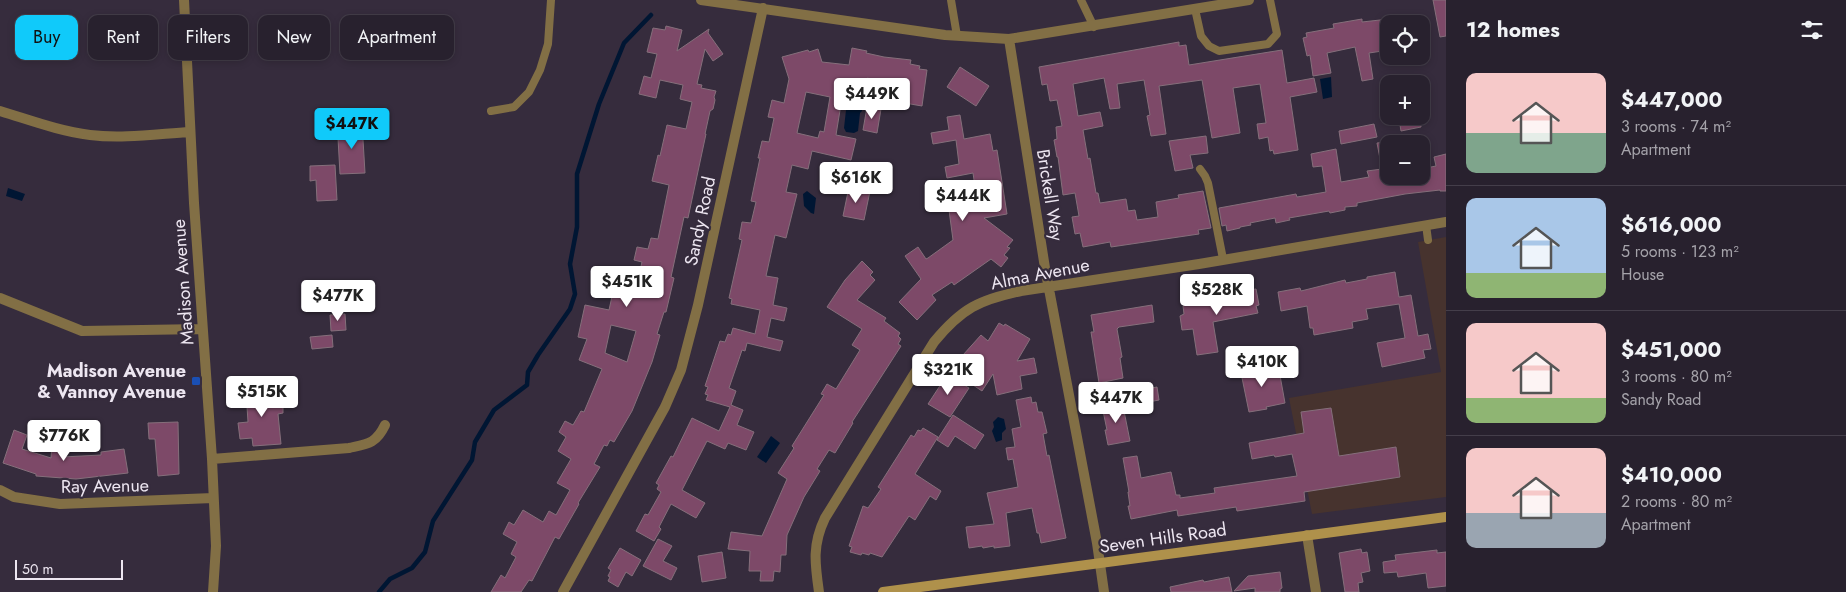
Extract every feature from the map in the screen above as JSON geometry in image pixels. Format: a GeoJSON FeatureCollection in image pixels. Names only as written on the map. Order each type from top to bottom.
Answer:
{"type":"FeatureCollection","features":[{"type":"Feature","properties":{"kind":"street","name":"Madison Avenue"},"geometry":{"type":"LineString","coordinates":[[184,0],[202,329],[212,459],[216,546],[213,592]]}},
{"type":"Feature","properties":{"kind":"street"},"geometry":{"type":"LineString","coordinates":[[702,0],[957,36],[1009,39],[1249,0]]}},
{"type":"Feature","properties":{"kind":"street","name":"Sandy Road"},"geometry":{"type":"LineString","coordinates":[[563,592],[665,407],[681,370],[700,295],[764,8]]}},
{"type":"Feature","properties":{"kind":"street","name":"Brickell Way"},"geometry":{"type":"LineString","coordinates":[[1009,39],[1049,287],[1104,592]]}},
{"type":"Feature","properties":{"kind":"street"},"geometry":{"type":"LineString","coordinates":[[0,111],[48,126],[91,135],[111,136],[190,132]]}},
{"type":"Feature","properties":{"kind":"street","name":"Alma Avenue"},"geometry":{"type":"LineString","coordinates":[[819,592],[815,554],[821,527],[871,441],[934,342],[952,320],[972,306],[1001,296],[1049,287],[1446,222]]}},
{"type":"Feature","properties":{"kind":"street"},"geometry":{"type":"LineString","coordinates":[[0,298],[82,331],[202,329]]}},
{"type":"Feature","properties":{"kind":"street"},"geometry":{"type":"LineString","coordinates":[[212,459],[349,448],[375,440],[385,425]]}},
{"type":"Feature","properties":{"kind":"street","name":"Ray Avenue"},"geometry":{"type":"LineString","coordinates":[[0,490],[14,497],[60,504],[213,498]]}},
{"type":"Feature","properties":{"kind":"street","name":"Seven Hills Road"},"geometry":{"type":"LineString","coordinates":[[884,592],[1446,517]]}},
{"type":"Feature","properties":{"kind":"street"},"geometry":{"type":"LineString","coordinates":[[1306,535],[1316,592]]}},
{"type":"Feature","properties":{"kind":"lane"},"geometry":{"type":"LineString","coordinates":[[491,111],[514,107],[529,92],[540,70],[548,44],[551,0]]}},
{"type":"Feature","properties":{"kind":"lane"},"geometry":{"type":"LineString","coordinates":[[951,0],[957,36]]}},
{"type":"Feature","properties":{"kind":"lane"},"geometry":{"type":"LineString","coordinates":[[1082,0],[1094,26]]}},
{"type":"Feature","properties":{"kind":"lane"},"geometry":{"type":"LineString","coordinates":[[1195,9],[1201,36],[1209,46],[1219,51],[1268,44],[1272,41],[1276,34],[1270,0]]}},
{"type":"Feature","properties":{"kind":"lane"},"geometry":{"type":"LineString","coordinates":[[1200,169],[1208,183],[1223,259]]}},
{"type":"Feature","properties":{"kind":"lane"},"geometry":{"type":"LineString","coordinates":[[1426,225],[1428,240]]}},
{"type":"Feature","properties":{"kind":"shaded area"},"geometry":{"type":"Polygon","coordinates":[[[1446,237],[1446,497],[1312,514],[1289,398],[1441,372],[1418,242],[1446,237]]]}},
{"type":"Feature","properties":{"kind":"water"},"geometry":{"type":"Polygon","coordinates":[[[1331,77],[1332,97],[1323,99],[1320,79],[1331,77]]]}},
{"type":"Feature","properties":{"kind":"water"},"geometry":{"type":"Polygon","coordinates":[[[862,108],[858,131],[854,133],[846,132],[844,128],[846,110],[862,108]]]}},
{"type":"Feature","properties":{"kind":"water"},"geometry":{"type":"Polygon","coordinates":[[[8,188],[25,194],[22,201],[6,196],[8,188]]]}},
{"type":"Feature","properties":{"kind":"water"},"geometry":{"type":"Polygon","coordinates":[[[807,191],[816,198],[814,214],[804,206],[803,194],[807,191]]]}},
{"type":"Feature","properties":{"kind":"water"},"geometry":{"type":"Polygon","coordinates":[[[998,417],[1004,419],[1006,429],[1002,433],[1002,440],[996,442],[992,431],[994,427],[993,422],[998,417]]]}},
{"type":"Feature","properties":{"kind":"water"},"geometry":{"type":"Polygon","coordinates":[[[771,436],[780,443],[766,463],[757,457],[771,436]]]}},
{"type":"Feature","properties":{"kind":"building"},"geometry":{"type":"Polygon","coordinates":[[[1433,0],[1446,0],[1446,36],[1440,37],[1433,0]]]}},
{"type":"Feature","properties":{"kind":"building"},"geometry":{"type":"Polygon","coordinates":[[[1362,19],[1362,22],[1380,20],[1380,51],[1369,53],[1373,79],[1362,81],[1355,47],[1327,53],[1331,73],[1313,76],[1310,55],[1307,56],[1303,38],[1307,37],[1306,33],[1334,28],[1333,24],[1362,19]]]}},
{"type":"Feature","properties":{"kind":"building"},"geometry":{"type":"Polygon","coordinates":[[[666,26],[682,30],[677,51],[709,29],[708,33],[723,54],[713,61],[705,49],[697,84],[702,85],[701,88],[716,91],[715,100],[713,109],[710,111],[688,218],[684,217],[671,277],[674,278],[666,312],[664,312],[657,334],[660,335],[652,362],[632,411],[614,442],[610,440],[607,446],[604,445],[594,464],[600,467],[559,539],[555,537],[532,581],[529,580],[521,592],[491,592],[501,575],[505,578],[516,557],[511,554],[517,542],[503,534],[509,522],[514,525],[523,510],[543,522],[549,511],[556,515],[570,490],[557,483],[571,459],[558,451],[566,437],[559,432],[565,421],[573,425],[581,411],[584,412],[602,369],[579,360],[587,339],[578,337],[585,305],[609,310],[613,292],[634,296],[642,262],[634,260],[637,247],[648,249],[651,238],[658,239],[669,185],[652,181],[658,155],[660,156],[667,125],[686,129],[692,102],[680,99],[683,85],[660,80],[656,98],[639,94],[644,76],[651,78],[657,54],[647,52],[653,28],[665,30],[666,26]],[[611,325],[605,353],[627,362],[636,331],[611,325]]]}},
{"type":"Feature","properties":{"kind":"building"},"geometry":{"type":"Polygon","coordinates":[[[1179,42],[1179,46],[1186,45],[1189,65],[1282,50],[1287,83],[1314,78],[1317,92],[1290,97],[1298,150],[1274,154],[1273,150],[1270,151],[1268,137],[1259,139],[1257,124],[1266,123],[1260,84],[1233,88],[1240,133],[1212,138],[1202,80],[1159,86],[1166,134],[1151,136],[1147,116],[1150,115],[1144,80],[1117,84],[1120,108],[1110,109],[1104,78],[1073,84],[1078,116],[1100,112],[1103,126],[1083,130],[1088,159],[1090,158],[1096,193],[1098,193],[1100,203],[1126,199],[1128,211],[1135,210],[1137,220],[1158,217],[1156,202],[1179,198],[1178,195],[1203,191],[1211,228],[1198,230],[1199,234],[1111,247],[1110,242],[1083,247],[1080,233],[1075,234],[1072,217],[1079,216],[1075,193],[1063,195],[1054,140],[1057,139],[1056,127],[1062,126],[1057,100],[1050,101],[1047,84],[1042,85],[1039,67],[1179,42]]]}},
{"type":"Feature","properties":{"kind":"building"},"geometry":{"type":"Polygon","coordinates":[[[852,48],[884,57],[911,60],[910,64],[920,66],[919,69],[927,70],[922,106],[893,101],[896,84],[867,78],[866,82],[845,79],[836,135],[856,139],[851,160],[812,151],[808,169],[792,165],[786,192],[797,194],[786,238],[775,235],[766,276],[778,278],[773,305],[787,308],[784,321],[771,318],[767,337],[783,341],[780,351],[747,343],[745,351],[742,350],[729,388],[736,391],[731,405],[743,410],[737,425],[754,432],[746,450],[728,443],[725,449],[707,441],[682,490],[705,503],[696,518],[671,504],[654,541],[636,531],[645,514],[648,515],[661,492],[657,489],[659,485],[656,483],[671,456],[673,457],[692,418],[719,431],[730,407],[706,400],[708,395],[705,394],[708,387],[705,386],[720,341],[725,342],[728,334],[731,335],[733,328],[755,334],[760,310],[731,304],[732,299],[729,298],[742,240],[739,239],[742,222],[751,223],[756,202],[751,201],[762,141],[769,142],[774,118],[768,117],[772,100],[784,103],[789,79],[782,57],[818,49],[822,62],[849,65],[852,48]],[[806,92],[797,133],[818,138],[820,131],[824,132],[830,97],[806,92]]]}},
{"type":"Feature","properties":{"kind":"building"},"geometry":{"type":"Polygon","coordinates":[[[960,67],[989,86],[976,106],[947,87],[960,67]]]}},
{"type":"Feature","properties":{"kind":"building"},"geometry":{"type":"Polygon","coordinates":[[[867,107],[881,109],[877,133],[863,130],[867,107]]]}},
{"type":"Feature","properties":{"kind":"building"},"geometry":{"type":"Polygon","coordinates":[[[960,115],[964,139],[990,134],[993,151],[997,150],[1007,214],[984,218],[1013,240],[1007,247],[1010,248],[1004,255],[1008,258],[1001,267],[991,259],[954,285],[952,282],[932,295],[936,300],[917,320],[899,302],[921,279],[905,256],[918,247],[926,259],[953,240],[950,205],[977,201],[973,173],[947,178],[945,167],[959,164],[956,140],[933,144],[931,133],[949,130],[947,117],[960,115]]]}},
{"type":"Feature","properties":{"kind":"building"},"geometry":{"type":"Polygon","coordinates":[[[362,123],[365,173],[340,174],[338,138],[345,137],[344,124],[362,123]]]}},
{"type":"Feature","properties":{"kind":"building"},"geometry":{"type":"Polygon","coordinates":[[[1374,124],[1377,137],[1341,144],[1339,131],[1374,124]]]}},
{"type":"Feature","properties":{"kind":"building"},"geometry":{"type":"Polygon","coordinates":[[[1400,125],[1421,125],[1421,127],[1401,131],[1400,125]]]}},
{"type":"Feature","properties":{"kind":"building"},"geometry":{"type":"Polygon","coordinates":[[[1206,136],[1208,153],[1190,155],[1193,168],[1175,171],[1169,141],[1206,136]]]}},
{"type":"Feature","properties":{"kind":"building"},"geometry":{"type":"Polygon","coordinates":[[[1377,143],[1380,143],[1380,159],[1377,143]]]}},
{"type":"Feature","properties":{"kind":"building"},"geometry":{"type":"Polygon","coordinates":[[[1336,149],[1341,182],[1369,177],[1367,171],[1380,169],[1380,185],[1430,185],[1430,167],[1436,166],[1434,157],[1446,154],[1446,191],[1405,194],[1357,203],[1357,206],[1345,207],[1345,210],[1289,218],[1290,220],[1276,223],[1275,218],[1250,223],[1251,225],[1227,231],[1226,225],[1222,226],[1219,208],[1296,194],[1297,197],[1326,192],[1322,166],[1313,167],[1311,154],[1336,149]]]}},
{"type":"Feature","properties":{"kind":"building"},"geometry":{"type":"Polygon","coordinates":[[[335,165],[337,200],[317,201],[316,180],[310,181],[310,166],[335,165]]]}},
{"type":"Feature","properties":{"kind":"building"},"geometry":{"type":"Polygon","coordinates":[[[849,187],[870,191],[864,220],[843,216],[849,187]]]}},
{"type":"Feature","properties":{"kind":"building"},"geometry":{"type":"Polygon","coordinates":[[[862,261],[873,272],[870,275],[875,280],[857,300],[886,318],[884,321],[900,333],[898,336],[901,339],[898,344],[901,346],[852,422],[835,453],[829,450],[817,469],[820,471],[804,497],[787,535],[786,555],[781,555],[780,572],[774,571],[773,581],[760,581],[761,571],[749,571],[750,551],[728,549],[731,532],[762,536],[787,479],[778,473],[794,448],[792,446],[824,395],[821,394],[827,384],[836,389],[860,350],[852,345],[862,329],[827,307],[845,280],[862,261]]]}},
{"type":"Feature","properties":{"kind":"building"},"geometry":{"type":"Polygon","coordinates":[[[1395,272],[1399,297],[1411,295],[1418,336],[1428,334],[1431,349],[1423,350],[1425,358],[1382,367],[1377,343],[1405,338],[1399,304],[1366,309],[1368,319],[1352,322],[1353,328],[1314,335],[1313,328],[1310,328],[1307,306],[1281,311],[1278,292],[1300,288],[1301,291],[1345,280],[1346,283],[1395,272]]]}},
{"type":"Feature","properties":{"kind":"building"},"geometry":{"type":"Polygon","coordinates":[[[1248,287],[1249,290],[1256,289],[1259,305],[1256,306],[1258,313],[1213,322],[1218,352],[1197,355],[1193,329],[1182,330],[1180,316],[1184,314],[1183,306],[1226,298],[1235,289],[1248,287]]]}},
{"type":"Feature","properties":{"kind":"building"},"geometry":{"type":"Polygon","coordinates":[[[1152,305],[1154,322],[1119,327],[1117,329],[1122,357],[1120,358],[1123,378],[1099,383],[1091,332],[1094,332],[1091,315],[1152,305]]]}},
{"type":"Feature","properties":{"kind":"building"},"geometry":{"type":"Polygon","coordinates":[[[345,314],[346,330],[331,331],[330,315],[345,314]]]}},
{"type":"Feature","properties":{"kind":"building"},"geometry":{"type":"Polygon","coordinates":[[[999,323],[1004,326],[1005,324],[1030,339],[1017,361],[1034,358],[1037,373],[1020,376],[1022,389],[997,395],[993,374],[982,391],[970,383],[979,370],[963,355],[981,335],[988,341],[999,323]]]}},
{"type":"Feature","properties":{"kind":"building"},"geometry":{"type":"Polygon","coordinates":[[[332,335],[333,347],[312,349],[310,337],[332,335]]]}},
{"type":"Feature","properties":{"kind":"building"},"geometry":{"type":"Polygon","coordinates":[[[1262,364],[1264,372],[1279,370],[1285,403],[1249,412],[1240,368],[1262,364]]]}},
{"type":"Feature","properties":{"kind":"building"},"geometry":{"type":"Polygon","coordinates":[[[950,377],[969,388],[950,417],[928,404],[945,378],[948,380],[950,377]]]}},
{"type":"Feature","properties":{"kind":"building"},"geometry":{"type":"Polygon","coordinates":[[[1157,387],[1159,400],[1138,404],[1136,391],[1157,387]]]}},
{"type":"Feature","properties":{"kind":"building"},"geometry":{"type":"Polygon","coordinates":[[[275,389],[276,399],[283,399],[283,413],[278,414],[281,444],[253,446],[252,438],[240,439],[238,423],[248,422],[246,391],[275,389]]]}},
{"type":"Feature","properties":{"kind":"building"},"geometry":{"type":"Polygon","coordinates":[[[1031,397],[1032,403],[1036,402],[1038,412],[1042,412],[1047,433],[1043,434],[1047,456],[1049,455],[1066,538],[1041,543],[1032,508],[1006,513],[1010,546],[969,548],[966,527],[994,524],[987,493],[1018,487],[1013,459],[1008,460],[1006,448],[1015,447],[1012,429],[1021,427],[1016,400],[1031,397]]]}},
{"type":"Feature","properties":{"kind":"building"},"geometry":{"type":"Polygon","coordinates":[[[1122,401],[1130,441],[1108,445],[1102,406],[1122,401]]]}},
{"type":"Feature","properties":{"kind":"building"},"geometry":{"type":"Polygon","coordinates":[[[1331,408],[1339,456],[1396,447],[1400,477],[1304,492],[1305,501],[1237,511],[1236,507],[1178,516],[1177,510],[1131,519],[1128,506],[1130,506],[1129,492],[1123,458],[1137,456],[1141,478],[1171,472],[1176,495],[1180,495],[1180,498],[1215,493],[1214,488],[1297,476],[1292,454],[1252,459],[1249,443],[1304,433],[1301,412],[1331,408]]]}},
{"type":"Feature","properties":{"kind":"building"},"geometry":{"type":"Polygon","coordinates":[[[953,415],[984,435],[975,449],[955,436],[948,447],[937,440],[953,415]]]}},
{"type":"Feature","properties":{"kind":"building"},"geometry":{"type":"Polygon","coordinates":[[[178,422],[179,474],[158,476],[155,439],[149,439],[148,423],[178,422]]]}},
{"type":"Feature","properties":{"kind":"building"},"geometry":{"type":"Polygon","coordinates":[[[923,428],[938,437],[915,474],[941,491],[936,500],[930,496],[915,520],[909,516],[882,557],[870,553],[869,555],[862,553],[861,555],[850,552],[852,547],[849,546],[863,506],[868,508],[881,489],[878,487],[911,435],[914,437],[918,430],[921,431],[923,428]]]}},
{"type":"Feature","properties":{"kind":"building"},"geometry":{"type":"Polygon","coordinates":[[[14,430],[27,435],[22,449],[51,458],[52,445],[63,446],[62,457],[101,455],[101,452],[124,449],[128,473],[76,479],[36,476],[36,474],[3,463],[14,430]]]}},
{"type":"Feature","properties":{"kind":"building"},"geometry":{"type":"Polygon","coordinates":[[[658,539],[672,546],[663,561],[677,568],[671,580],[643,566],[658,539]]]}},
{"type":"Feature","properties":{"kind":"building"},"geometry":{"type":"Polygon","coordinates":[[[620,548],[641,560],[632,576],[626,572],[618,587],[608,581],[611,570],[608,568],[620,548]]]}},
{"type":"Feature","properties":{"kind":"building"},"geometry":{"type":"Polygon","coordinates":[[[1361,549],[1362,553],[1367,552],[1370,571],[1361,573],[1363,582],[1358,583],[1359,592],[1345,592],[1339,553],[1361,549]]]}},
{"type":"Feature","properties":{"kind":"building"},"geometry":{"type":"Polygon","coordinates":[[[1437,550],[1437,553],[1446,552],[1446,586],[1428,588],[1426,573],[1398,577],[1397,572],[1384,573],[1383,562],[1396,560],[1395,555],[1437,550]]]}},
{"type":"Feature","properties":{"kind":"building"},"geometry":{"type":"Polygon","coordinates":[[[722,552],[726,578],[702,582],[698,556],[722,552]]]}},
{"type":"Feature","properties":{"kind":"building"},"geometry":{"type":"Polygon","coordinates":[[[1280,572],[1282,588],[1280,592],[1255,592],[1255,588],[1234,591],[1248,576],[1280,572]]]}},
{"type":"Feature","properties":{"kind":"building"},"geometry":{"type":"Polygon","coordinates":[[[1229,577],[1232,592],[1171,592],[1170,587],[1229,577]]]}},
{"type":"Feature","properties":{"kind":"waterway"},"geometry":{"type":"LineString","coordinates":[[379,592],[390,579],[412,568],[425,552],[433,521],[472,460],[475,442],[494,410],[527,385],[528,372],[570,309],[575,294],[570,264],[577,227],[577,174],[599,104],[624,43],[651,15]]}},
{"type":"Feature","properties":{"kind":"place","name":"Madison Avenue & Vannoy Avenue"},"geometry":{"type":"Point","coordinates":[196,381]}}]}
